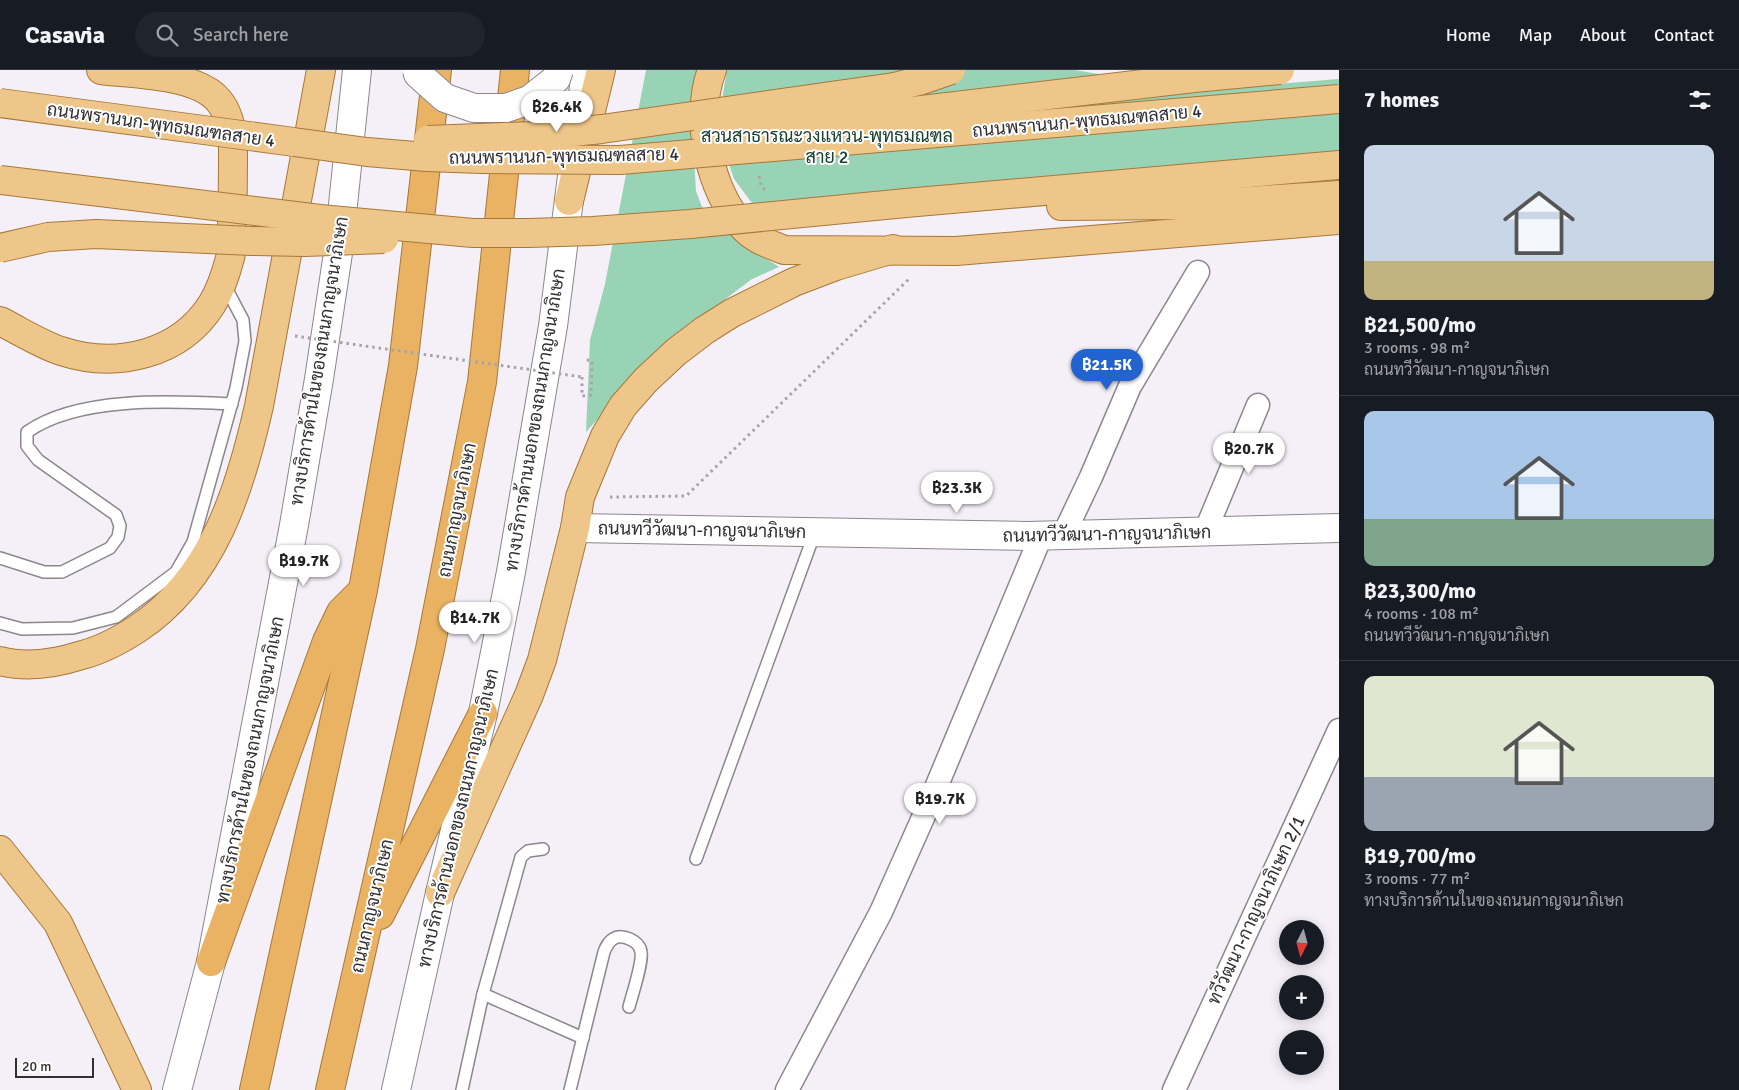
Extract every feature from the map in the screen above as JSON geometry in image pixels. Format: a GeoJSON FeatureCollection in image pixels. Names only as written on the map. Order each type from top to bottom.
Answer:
{"type":"FeatureCollection","features":[{"type":"Feature","properties":{"kind":"highway"},"geometry":{"type":"LineString","coordinates":[[254,1090],[363,590],[403,366],[437,70]]}},
{"type":"Feature","properties":{"kind":"highway","name":"ถนนกาญจนาภิเษก"},"geometry":{"type":"LineString","coordinates":[[330,1090],[430,649],[482,382],[515,70]]}},
{"type":"Feature","properties":{"kind":"highway"},"geometry":{"type":"LineString","coordinates":[[211,962],[327,641],[341,612],[363,590]]}},
{"type":"Feature","properties":{"kind":"highway"},"geometry":{"type":"LineString","coordinates":[[362,950],[483,713]]}},
{"type":"Feature","properties":{"kind":"main road"},"geometry":{"type":"LineString","coordinates":[[0,321],[40,342],[61,351],[83,357],[105,359],[134,357],[163,347],[197,322],[212,304],[222,281],[230,256],[233,145],[232,129],[228,116],[219,101],[209,92],[192,83],[101,70]]}},
{"type":"Feature","properties":{"kind":"main road"},"geometry":{"type":"LineString","coordinates":[[0,661],[32,664],[63,661],[95,651],[123,637],[152,618],[183,589],[205,558],[221,530],[249,452],[321,70]]}},
{"type":"Feature","properties":{"kind":"main road","name":"ทางบริการด้านในของถนนกาญจนาภิเษก"},"geometry":{"type":"LineString","coordinates":[[177,1090],[211,962],[294,525],[338,253],[357,70]]}},
{"type":"Feature","properties":{"kind":"main road"},"geometry":{"type":"LineString","coordinates":[[417,70],[418,74],[445,98],[474,108],[506,108],[529,100],[556,78],[559,70]]}},
{"type":"Feature","properties":{"kind":"main road","name":"ทางบริการด้านนอกของถนนกาญจนาภิเษก"},"geometry":{"type":"LineString","coordinates":[[396,1090],[483,713],[509,581],[552,326],[586,70]]}},
{"type":"Feature","properties":{"kind":"main road"},"geometry":{"type":"LineString","coordinates":[[569,201],[601,70]]}},
{"type":"Feature","properties":{"kind":"main road"},"geometry":{"type":"LineString","coordinates":[[712,70],[705,96],[707,149],[717,185],[729,208],[745,229],[762,241],[784,250],[893,249],[956,251],[1339,220]]}},
{"type":"Feature","properties":{"kind":"main road"},"geometry":{"type":"LineString","coordinates":[[463,140],[602,129],[864,92],[919,81],[951,70]]}},
{"type":"Feature","properties":{"kind":"main road"},"geometry":{"type":"LineString","coordinates":[[294,142],[463,140],[572,143],[674,138],[1167,81],[1280,70]]}},
{"type":"Feature","properties":{"kind":"main road","name":"ถนนพรานนก-พุทธมณฑลสาย 4"},"geometry":{"type":"LineString","coordinates":[[0,103],[367,152],[436,157],[620,160],[1339,99]]}},
{"type":"Feature","properties":{"kind":"main road"},"geometry":{"type":"LineString","coordinates":[[0,248],[48,237],[96,234],[304,242],[364,241],[472,233],[593,231],[690,224],[1339,165]]}},
{"type":"Feature","properties":{"kind":"main road"},"geometry":{"type":"LineString","coordinates":[[0,180],[320,219],[472,233]]}},
{"type":"Feature","properties":{"kind":"main road"},"geometry":{"type":"LineString","coordinates":[[906,203],[1160,205],[1339,195]]}},
{"type":"Feature","properties":{"kind":"main road"},"geometry":{"type":"LineString","coordinates":[[440,893],[529,695],[542,660],[575,528],[580,497],[604,436],[623,406],[646,380],[676,352],[732,313],[794,282],[836,266],[893,249]]}},
{"type":"Feature","properties":{"kind":"main road","name":"ถนนทวีวัฒนา-กาญจนาภิเษก"},"geometry":{"type":"LineString","coordinates":[[575,528],[1052,536],[1339,528]]}},
{"type":"Feature","properties":{"kind":"main road"},"geometry":{"type":"LineString","coordinates":[[0,850],[58,923],[136,1089]]}},
{"type":"Feature","properties":{"kind":"street"},"geometry":{"type":"LineString","coordinates":[[787,1090],[881,912],[1052,536],[1091,477],[1130,386],[1198,272]]}},
{"type":"Feature","properties":{"kind":"street"},"geometry":{"type":"LineString","coordinates":[[1205,532],[1258,404]]}},
{"type":"Feature","properties":{"kind":"street","name":"ทวีวัฒนา-กาญจนาภิเษก 2/1"},"geometry":{"type":"LineString","coordinates":[[1174,1090],[1339,730]]}},
{"type":"Feature","properties":{"kind":"lane"},"geometry":{"type":"LineString","coordinates":[[0,623],[22,629],[73,628],[116,617],[176,572],[193,542],[232,404],[245,341],[243,320],[222,281]]}},
{"type":"Feature","properties":{"kind":"lane"},"geometry":{"type":"LineString","coordinates":[[0,558],[44,572],[62,572],[110,548],[118,536],[120,526],[116,515],[38,460],[27,446],[27,432],[41,422],[71,412],[104,406],[170,401],[232,404]]}},
{"type":"Feature","properties":{"kind":"lane"},"geometry":{"type":"LineString","coordinates":[[696,859],[815,532]]}},
{"type":"Feature","properties":{"kind":"lane"},"geometry":{"type":"LineString","coordinates":[[462,1090],[483,994],[521,857],[528,851],[543,849]]}},
{"type":"Feature","properties":{"kind":"lane"},"geometry":{"type":"LineString","coordinates":[[570,1090],[604,952],[608,943],[614,938],[624,937],[637,942],[641,952],[629,1007]]}},
{"type":"Feature","properties":{"kind":"lane"},"geometry":{"type":"LineString","coordinates":[[483,994],[583,1038]]}},
{"type":"Feature","properties":{"kind":"path"},"geometry":{"type":"LineString","coordinates":[[758,170],[760,186],[770,196]]}},
{"type":"Feature","properties":{"kind":"path"},"geometry":{"type":"LineString","coordinates":[[603,498],[686,496],[910,277]]}},
{"type":"Feature","properties":{"kind":"path"},"geometry":{"type":"LineString","coordinates":[[295,336],[582,377],[582,396],[591,395],[592,361],[583,359]]}},
{"type":"Feature","properties":{"kind":"green space","name":"สวนสาธารณะวงแหวน-พุทธมณฑล สาย 2"},"geometry":{"type":"Polygon","coordinates":[[[646,70],[701,70],[692,124],[696,191],[702,207],[727,232],[779,267],[752,279],[665,345],[586,432],[590,340],[605,284],[646,70]]]}},
{"type":"Feature","properties":{"kind":"green space","name":"สวนสาธารณะวงแหวน-พุทธมณฑล สาย 2"},"geometry":{"type":"Polygon","coordinates":[[[727,70],[1075,70],[1110,76],[1250,86],[1339,79],[1339,183],[818,224],[764,212],[752,203],[734,179],[729,164],[722,99],[727,70]]]}}]}
